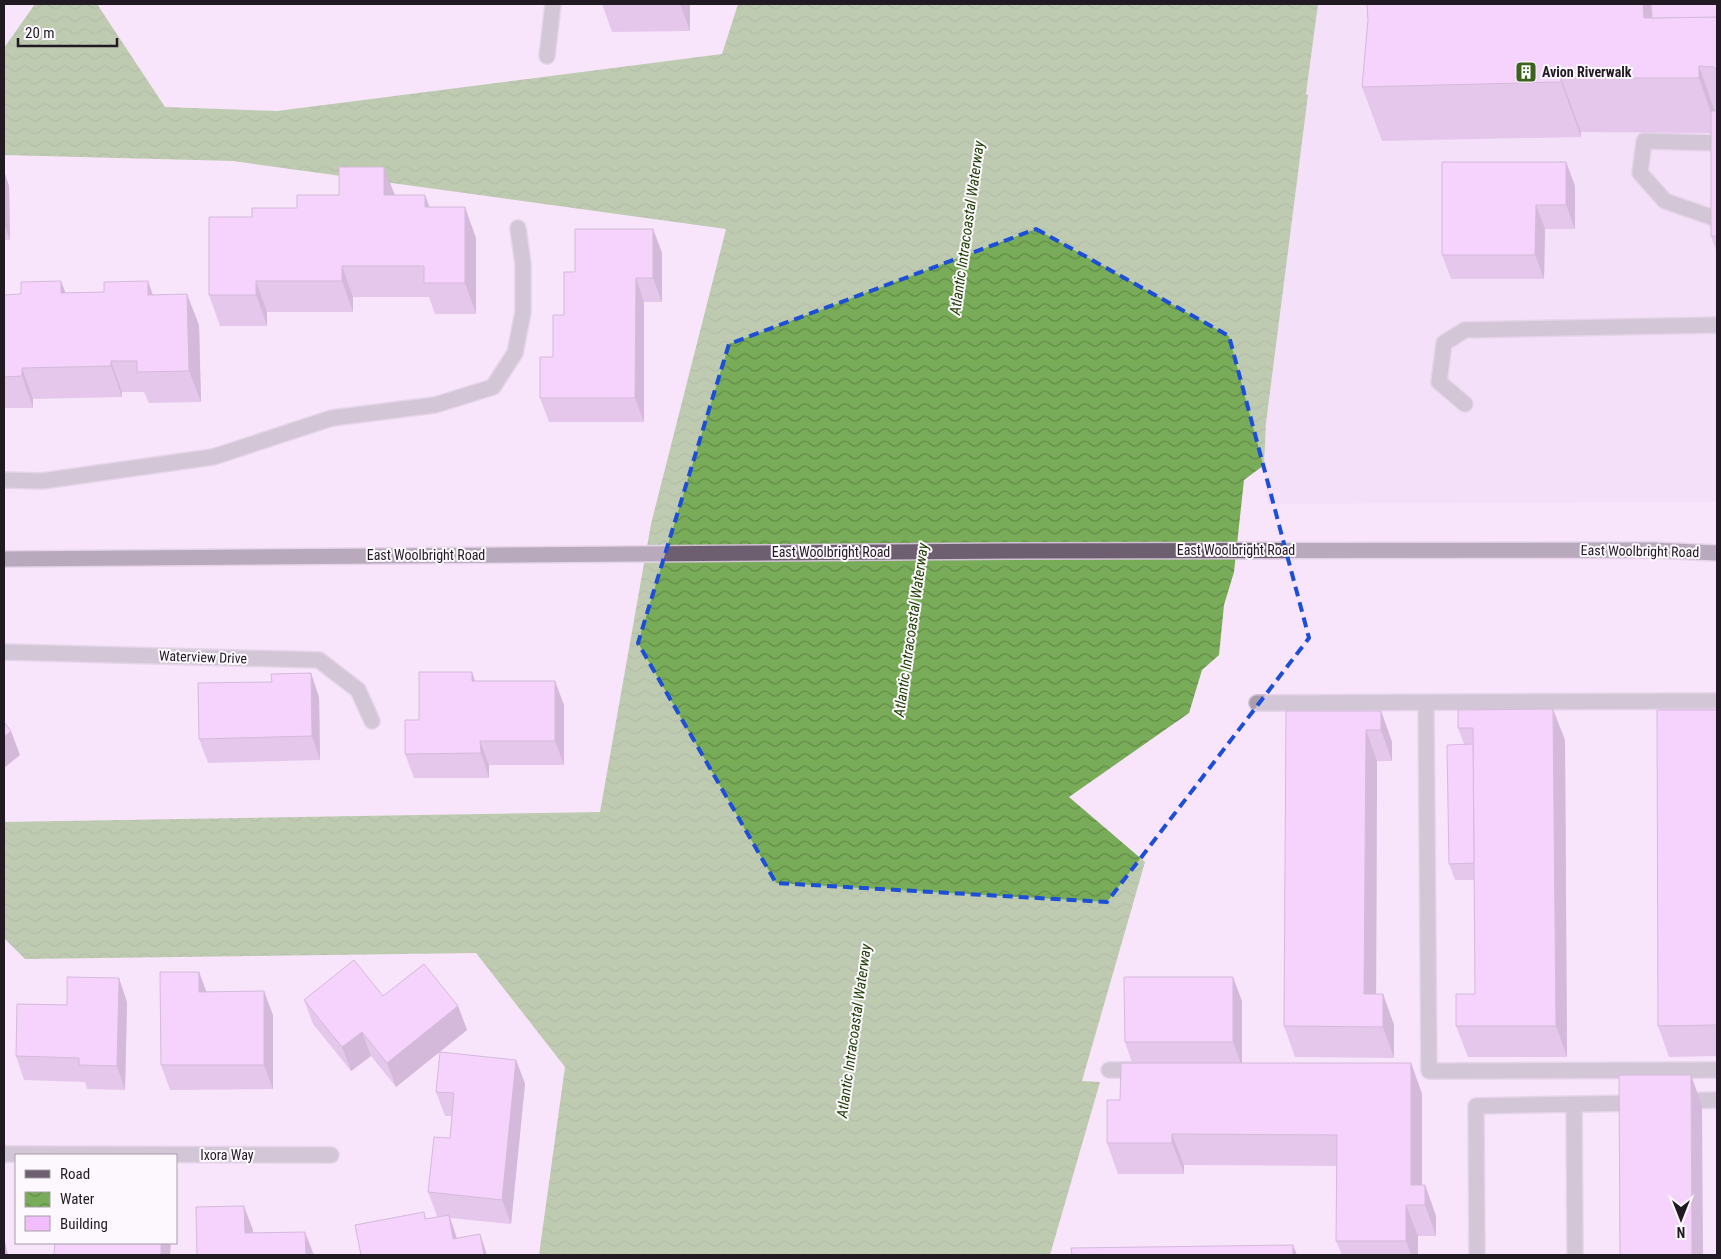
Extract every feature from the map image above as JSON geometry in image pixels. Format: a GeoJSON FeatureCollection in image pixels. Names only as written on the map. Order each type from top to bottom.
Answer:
{"type":"FeatureCollection","features":[{"type":"Feature","properties":{"kind":"main road","name":"East Woolbright Road"},"geometry":{"type":"LineString","coordinates":[[4,559],[1270,550],[1653,550],[1717,553]]}},
{"type":"Feature","properties":{"kind":"street"},"geometry":{"type":"LineString","coordinates":[[547,56],[553,4]]}},
{"type":"Feature","properties":{"kind":"street"},"geometry":{"type":"LineString","coordinates":[[1717,143],[1644,142],[1640,173],[1665,201],[1717,219]]}},
{"type":"Feature","properties":{"kind":"street"},"geometry":{"type":"LineString","coordinates":[[4,480],[42,481],[213,457],[332,418],[435,405],[493,387],[515,353],[523,312],[523,264],[518,228]]}},
{"type":"Feature","properties":{"kind":"street"},"geometry":{"type":"LineString","coordinates":[[1465,404],[1439,382],[1444,343],[1465,330],[1717,325]]}},
{"type":"Feature","properties":{"kind":"street","name":"Waterview Drive"},"geometry":{"type":"LineString","coordinates":[[4,652],[319,660],[358,690],[372,721]]}},
{"type":"Feature","properties":{"kind":"street"},"geometry":{"type":"LineString","coordinates":[[1257,703],[1717,701]]}},
{"type":"Feature","properties":{"kind":"street"},"geometry":{"type":"LineString","coordinates":[[1426,702],[1424,1071],[1717,1070]]}},
{"type":"Feature","properties":{"kind":"street"},"geometry":{"type":"LineString","coordinates":[[1109,1070],[1156,1070]]}},
{"type":"Feature","properties":{"kind":"street"},"geometry":{"type":"LineString","coordinates":[[1670,1102],[1717,1100]]}},
{"type":"Feature","properties":{"kind":"street"},"geometry":{"type":"LineString","coordinates":[[1477,1255],[1476,1106],[1650,1102]]}},
{"type":"Feature","properties":{"kind":"street"},"geometry":{"type":"LineString","coordinates":[[1574,1105],[1575,1255]]}},
{"type":"Feature","properties":{"kind":"street","name":"Ixora Way"},"geometry":{"type":"LineString","coordinates":[[178,1155],[331,1155]]}},
{"type":"Feature","properties":{"kind":"highlighted area"},"geometry":{"type":"Polygon","coordinates":[[[1036,229],[1229,336],[1309,638],[1107,902],[776,883],[638,643],[729,344],[1036,229]]]}},
{"type":"Feature","properties":{"kind":"shaded area"},"geometry":{"type":"Polygon","coordinates":[[[1318,4],[1717,4],[1717,502],[1268,504],[1264,465],[1266,423],[1318,4]]]}},
{"type":"Feature","properties":{"kind":"water","name":"Atlantic Intracoastal Waterway"},"geometry":{"type":"Polygon","coordinates":[[[35,4],[97,4],[165,107],[277,111],[722,54],[738,4],[1318,4],[1266,423],[1264,465],[1244,480],[1234,572],[1224,605],[1219,655],[1202,670],[1189,713],[1069,797],[1145,862],[1082,1081],[1100,1082],[1050,1255],[539,1255],[565,1067],[476,953],[25,959],[4,938],[4,822],[600,812],[651,524],[726,229],[233,161],[4,155],[4,48],[35,4]]]}},
{"type":"Feature","properties":{"kind":"building"},"geometry":{"type":"Polygon","coordinates":[[[1367,4],[1643,4],[1644,18],[1717,17],[1717,70],[1714,67],[1699,66],[1699,78],[1561,78],[1561,82],[1362,87],[1368,20],[1367,4]]]}},
{"type":"Feature","properties":{"kind":"building"},"geometry":{"type":"Polygon","coordinates":[[[1651,4],[1717,4],[1717,17],[1652,18],[1651,4]]]}},
{"type":"Feature","properties":{"kind":"building"},"geometry":{"type":"Polygon","coordinates":[[[1711,111],[1717,111],[1717,236],[1711,236],[1711,111]]]}},
{"type":"Feature","properties":{"kind":"building"},"geometry":{"type":"Polygon","coordinates":[[[1442,162],[1566,162],[1566,205],[1536,205],[1535,255],[1442,255],[1442,162]]]}},
{"type":"Feature","properties":{"kind":"building"},"geometry":{"type":"Polygon","coordinates":[[[339,167],[384,167],[384,195],[425,195],[425,207],[465,207],[465,283],[424,283],[424,266],[342,266],[342,281],[256,281],[256,295],[209,295],[209,217],[252,217],[252,208],[297,208],[297,195],[339,195],[339,167]]]}},
{"type":"Feature","properties":{"kind":"building"},"geometry":{"type":"Polygon","coordinates":[[[575,229],[653,229],[653,278],[636,278],[635,398],[540,398],[540,357],[553,357],[553,315],[564,315],[564,272],[575,272],[575,229]]]}},
{"type":"Feature","properties":{"kind":"building"},"geometry":{"type":"Polygon","coordinates":[[[61,281],[61,293],[104,292],[104,282],[148,281],[148,295],[187,294],[189,371],[137,372],[137,361],[111,361],[111,366],[22,368],[22,376],[4,377],[4,295],[21,294],[21,282],[61,281]]]}},
{"type":"Feature","properties":{"kind":"building"},"geometry":{"type":"Polygon","coordinates":[[[419,672],[472,672],[472,681],[555,681],[555,741],[480,741],[481,753],[405,754],[405,720],[419,720],[419,672]]]}},
{"type":"Feature","properties":{"kind":"building"},"geometry":{"type":"Polygon","coordinates":[[[311,673],[312,736],[199,739],[198,683],[272,682],[271,674],[311,673]]]}},
{"type":"Feature","properties":{"kind":"building"},"geometry":{"type":"Polygon","coordinates":[[[1553,709],[1556,1026],[1456,1026],[1456,994],[1475,994],[1473,728],[1458,728],[1458,710],[1553,709]]]}},
{"type":"Feature","properties":{"kind":"building"},"geometry":{"type":"Polygon","coordinates":[[[1657,710],[1717,710],[1717,1025],[1658,1026],[1657,710]]]}},
{"type":"Feature","properties":{"kind":"building"},"geometry":{"type":"Polygon","coordinates":[[[1286,711],[1381,711],[1381,730],[1366,730],[1364,994],[1383,994],[1383,1027],[1284,1026],[1286,711]]]}},
{"type":"Feature","properties":{"kind":"building"},"geometry":{"type":"Polygon","coordinates":[[[4,722],[11,731],[4,737],[4,722]]]}},
{"type":"Feature","properties":{"kind":"building"},"geometry":{"type":"Polygon","coordinates":[[[1473,744],[1474,863],[1449,864],[1447,745],[1473,744]]]}},
{"type":"Feature","properties":{"kind":"building"},"geometry":{"type":"Polygon","coordinates":[[[354,960],[383,996],[424,964],[458,1006],[387,1063],[362,1032],[342,1047],[304,1000],[354,960]]]}},
{"type":"Feature","properties":{"kind":"building"},"geometry":{"type":"Polygon","coordinates":[[[160,972],[199,972],[199,992],[264,991],[264,1065],[161,1065],[160,972]]]}},
{"type":"Feature","properties":{"kind":"building"},"geometry":{"type":"Polygon","coordinates":[[[67,977],[119,978],[117,1066],[79,1065],[79,1058],[16,1056],[17,1004],[67,1005],[67,977]]]}},
{"type":"Feature","properties":{"kind":"building"},"geometry":{"type":"Polygon","coordinates":[[[1124,977],[1233,977],[1233,1042],[1125,1042],[1124,977]]]}},
{"type":"Feature","properties":{"kind":"building"},"geometry":{"type":"Polygon","coordinates":[[[440,1052],[516,1060],[502,1200],[428,1192],[434,1137],[450,1138],[454,1093],[436,1092],[440,1052]]]}},
{"type":"Feature","properties":{"kind":"building"},"geometry":{"type":"Polygon","coordinates":[[[1121,1063],[1411,1063],[1411,1185],[1425,1185],[1425,1205],[1406,1205],[1406,1241],[1336,1241],[1337,1135],[1172,1134],[1172,1143],[1107,1143],[1107,1100],[1120,1100],[1121,1063]]]}},
{"type":"Feature","properties":{"kind":"building"},"geometry":{"type":"Polygon","coordinates":[[[1619,1075],[1691,1075],[1692,1255],[1620,1255],[1619,1075]]]}},
{"type":"Feature","properties":{"kind":"building"},"geometry":{"type":"Polygon","coordinates":[[[244,1206],[245,1233],[305,1232],[306,1255],[197,1255],[196,1207],[244,1206]]]}},
{"type":"Feature","properties":{"kind":"building"},"geometry":{"type":"Polygon","coordinates":[[[424,1212],[425,1219],[449,1215],[453,1239],[480,1234],[484,1255],[361,1255],[355,1225],[424,1212]]]}},
{"type":"Feature","properties":{"kind":"building"},"geometry":{"type":"Polygon","coordinates":[[[55,1244],[161,1244],[161,1255],[54,1255],[55,1244]]]}},
{"type":"Feature","properties":{"kind":"building"},"geometry":{"type":"Polygon","coordinates":[[[1293,1245],[1293,1255],[1072,1255],[1071,1248],[1293,1245]]]}},
{"type":"Feature","properties":{"kind":"place","name":"Avion Riverwalk"},"geometry":{"type":"Point","coordinates":[1526,72]}}]}
